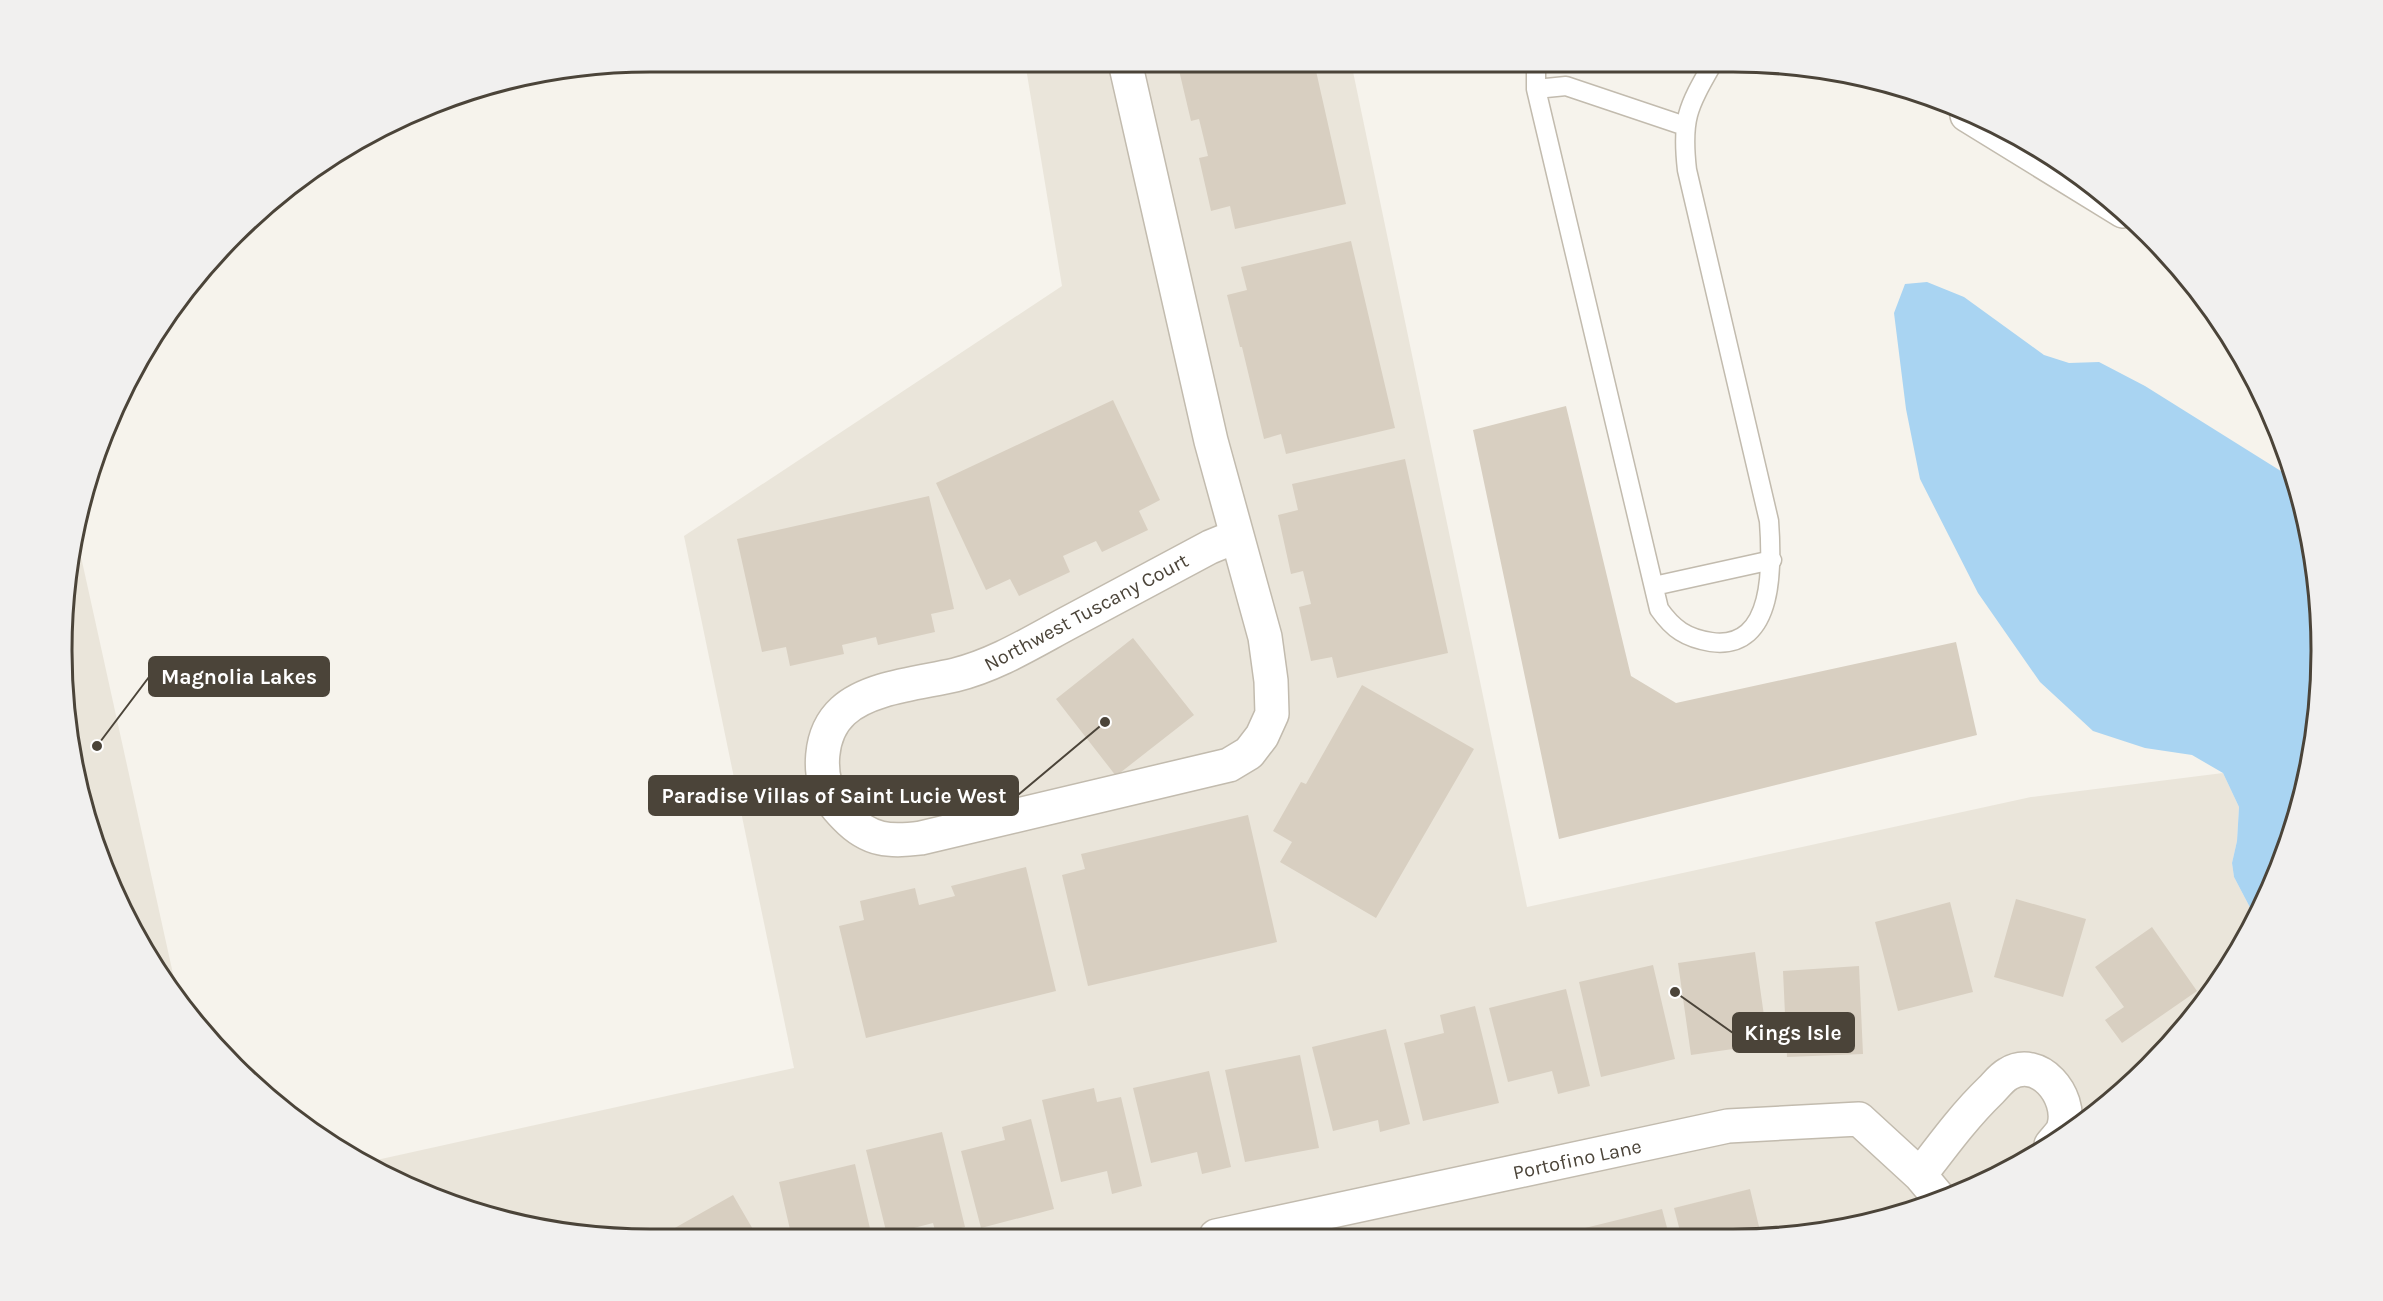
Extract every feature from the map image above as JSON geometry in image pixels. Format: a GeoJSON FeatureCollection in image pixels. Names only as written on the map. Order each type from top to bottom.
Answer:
{"type":"FeatureCollection","features":[{"type":"Feature","properties":{"kind":"street","name":"Northwest Tuscany Court"},"geometry":{"type":"LineString","coordinates":[[1127,72],[1210,441],[1237,536],[1265,637],[1271,681],[1272,714],[1262,736],[1249,753],[1229,765],[921,838],[893,841],[869,834],[849,820],[833,803],[824,779],[823,753],[829,730],[843,711],[869,695],[957,675],[996,663],[1210,547],[1237,536]]}},
{"type":"Feature","properties":{"kind":"street","name":"Portofino Lane"},"geometry":{"type":"LineString","coordinates":[[1249,1229],[1728,1126],[1859,1119],[1930,1187],[1968,1111],[2009,1073],[2030,1069],[2043,1076],[2059,1090],[2066,1109],[2064,1124]]}},
{"type":"Feature","properties":{"kind":"lane"},"geometry":{"type":"LineString","coordinates":[[1536,72],[1536,89],[1659,609],[1670,626],[1697,640],[1720,643],[1742,636],[1756,625],[1770,580],[1772,560],[1769,521],[1687,170],[1684,139],[1689,106],[1708,72]]}},
{"type":"Feature","properties":{"kind":"lane"},"geometry":{"type":"LineString","coordinates":[[1536,89],[1566,86],[1685,126]]}},
{"type":"Feature","properties":{"kind":"lane"},"geometry":{"type":"LineString","coordinates":[[1654,586],[1772,560]]}},
{"type":"Feature","properties":{"kind":"shaded area"},"geometry":{"type":"Polygon","coordinates":[[[1027,72],[1353,72],[1527,907],[2031,797],[2223,773],[2239,807],[2237,841],[2232,863],[2234,877],[2250,908],[2233,940],[2214,972],[2191,1003],[2142,1060],[2085,1109],[2054,1132],[2022,1151],[1954,1185],[1882,1209],[1808,1224],[1732,1229],[613,1228],[538,1218],[501,1209],[429,1185],[378,1160],[794,1068],[684,536],[1062,286],[1027,72]]]}},
{"type":"Feature","properties":{"kind":"shaded area"},"geometry":{"type":"Polygon","coordinates":[[[80,554],[174,979],[150,940],[116,872],[92,800],[83,763],[73,688],[72,650],[73,613],[80,554]]]}},
{"type":"Feature","properties":{"kind":"water"},"geometry":{"type":"Polygon","coordinates":[[[1927,282],[1964,297],[2044,355],[2069,363],[2099,362],[2145,386],[2282,472],[2300,538],[2306,575],[2310,613],[2310,688],[2300,763],[2291,800],[2267,872],[2250,908],[2234,877],[2232,863],[2237,841],[2239,807],[2223,773],[2192,755],[2145,748],[2093,731],[2040,682],[1978,593],[1920,479],[1906,409],[1894,313],[1905,284],[1927,282]]]}},
{"type":"Feature","properties":{"kind":"building"},"geometry":{"type":"Polygon","coordinates":[[[1179,72],[1316,72],[1346,204],[1235,229],[1230,206],[1211,211],[1199,158],[1208,156],[1199,119],[1191,121],[1179,72]]]}},
{"type":"Feature","properties":{"kind":"building"},"geometry":{"type":"Polygon","coordinates":[[[1351,241],[1395,428],[1286,454],[1281,434],[1264,439],[1227,295],[1247,290],[1241,267],[1351,241]]]}},
{"type":"Feature","properties":{"kind":"building"},"geometry":{"type":"Polygon","coordinates":[[[1113,400],[1160,500],[1139,511],[1148,530],[1102,552],[1096,541],[1063,556],[1070,572],[1019,596],[1010,579],[986,590],[936,483],[1113,400]]]}},
{"type":"Feature","properties":{"kind":"building"},"geometry":{"type":"Polygon","coordinates":[[[1566,406],[1631,676],[1676,703],[1956,642],[1977,735],[1559,839],[1473,430],[1566,406]]]}},
{"type":"Feature","properties":{"kind":"building"},"geometry":{"type":"Polygon","coordinates":[[[1405,459],[1448,653],[1337,678],[1332,657],[1311,661],[1299,607],[1311,604],[1303,571],[1291,574],[1278,515],[1298,510],[1292,484],[1405,459]]]}},
{"type":"Feature","properties":{"kind":"building"},"geometry":{"type":"Polygon","coordinates":[[[929,496],[954,609],[931,614],[935,632],[878,645],[876,637],[842,645],[844,654],[790,666],[786,647],[762,652],[737,539],[929,496]]]}},
{"type":"Feature","properties":{"kind":"building"},"geometry":{"type":"Polygon","coordinates":[[[1133,638],[1194,715],[1116,776],[1056,699],[1133,638]]]}},
{"type":"Feature","properties":{"kind":"building"},"geometry":{"type":"Polygon","coordinates":[[[1362,685],[1474,749],[1376,918],[1280,862],[1292,842],[1273,831],[1301,782],[1306,784],[1362,685]]]}},
{"type":"Feature","properties":{"kind":"building"},"geometry":{"type":"Polygon","coordinates":[[[1248,815],[1277,942],[1088,986],[1062,875],[1085,869],[1081,854],[1248,815]]]}},
{"type":"Feature","properties":{"kind":"building"},"geometry":{"type":"Polygon","coordinates":[[[1026,867],[1056,991],[866,1038],[839,926],[864,920],[860,901],[915,888],[919,905],[955,896],[951,886],[1026,867]]]}},
{"type":"Feature","properties":{"kind":"building"},"geometry":{"type":"Polygon","coordinates":[[[2016,899],[2086,919],[2063,997],[1994,977],[2016,899]]]}},
{"type":"Feature","properties":{"kind":"building"},"geometry":{"type":"Polygon","coordinates":[[[1950,902],[1973,992],[1898,1011],[1875,922],[1950,902]]]}},
{"type":"Feature","properties":{"kind":"building"},"geometry":{"type":"Polygon","coordinates":[[[2152,927],[2197,991],[2122,1043],[2105,1020],[2124,1007],[2095,967],[2152,927]]]}},
{"type":"Feature","properties":{"kind":"building"},"geometry":{"type":"Polygon","coordinates":[[[1755,952],[1768,1044],[1691,1055],[1678,963],[1755,952]]]}},
{"type":"Feature","properties":{"kind":"building"},"geometry":{"type":"Polygon","coordinates":[[[1653,965],[1675,1059],[1601,1077],[1579,982],[1653,965]]]}},
{"type":"Feature","properties":{"kind":"building"},"geometry":{"type":"Polygon","coordinates":[[[1859,966],[1863,1054],[1787,1057],[1783,971],[1859,966]]]}},
{"type":"Feature","properties":{"kind":"building"},"geometry":{"type":"Polygon","coordinates":[[[1566,989],[1590,1086],[1558,1094],[1552,1071],[1508,1082],[1489,1008],[1566,989]]]}},
{"type":"Feature","properties":{"kind":"building"},"geometry":{"type":"Polygon","coordinates":[[[1475,1006],[1499,1103],[1423,1121],[1404,1043],[1444,1033],[1440,1015],[1475,1006]]]}},
{"type":"Feature","properties":{"kind":"building"},"geometry":{"type":"Polygon","coordinates":[[[1386,1029],[1410,1124],[1380,1132],[1378,1120],[1333,1131],[1312,1047],[1386,1029]]]}},
{"type":"Feature","properties":{"kind":"building"},"geometry":{"type":"Polygon","coordinates":[[[1300,1055],[1319,1148],[1245,1162],[1225,1070],[1300,1055]]]}},
{"type":"Feature","properties":{"kind":"building"},"geometry":{"type":"Polygon","coordinates":[[[1209,1071],[1231,1167],[1202,1174],[1197,1152],[1151,1163],[1133,1088],[1209,1071]]]}},
{"type":"Feature","properties":{"kind":"building"},"geometry":{"type":"Polygon","coordinates":[[[1094,1088],[1097,1102],[1121,1097],[1142,1186],[1112,1194],[1107,1171],[1061,1182],[1042,1100],[1094,1088]]]}},
{"type":"Feature","properties":{"kind":"building"},"geometry":{"type":"Polygon","coordinates":[[[1031,1119],[1054,1209],[981,1228],[961,1151],[1005,1140],[1002,1127],[1031,1119]]]}},
{"type":"Feature","properties":{"kind":"building"},"geometry":{"type":"Polygon","coordinates":[[[942,1132],[965,1227],[935,1229],[933,1223],[910,1229],[886,1229],[866,1150],[942,1132]]]}},
{"type":"Feature","properties":{"kind":"building"},"geometry":{"type":"Polygon","coordinates":[[[855,1164],[870,1229],[790,1229],[779,1182],[855,1164]]]}},
{"type":"Feature","properties":{"kind":"building"},"geometry":{"type":"Polygon","coordinates":[[[1750,1189],[1759,1228],[1679,1229],[1674,1208],[1750,1189]]]}},
{"type":"Feature","properties":{"kind":"building"},"geometry":{"type":"Polygon","coordinates":[[[733,1195],[753,1229],[673,1229],[733,1195]]]}},
{"type":"Feature","properties":{"kind":"building"},"geometry":{"type":"Polygon","coordinates":[[[1662,1209],[1667,1229],[1585,1229],[1662,1209]]]}},
{"type":"Feature","properties":{"kind":"place","name":"Paradise Villas of Saint Lucie West"},"geometry":{"type":"Point","coordinates":[1105,722]}},
{"type":"Feature","properties":{"kind":"place","name":"Magnolia Lakes"},"geometry":{"type":"Point","coordinates":[97,746]}},
{"type":"Feature","properties":{"kind":"place","name":"Kings Isle"},"geometry":{"type":"Point","coordinates":[1675,992]}}]}
